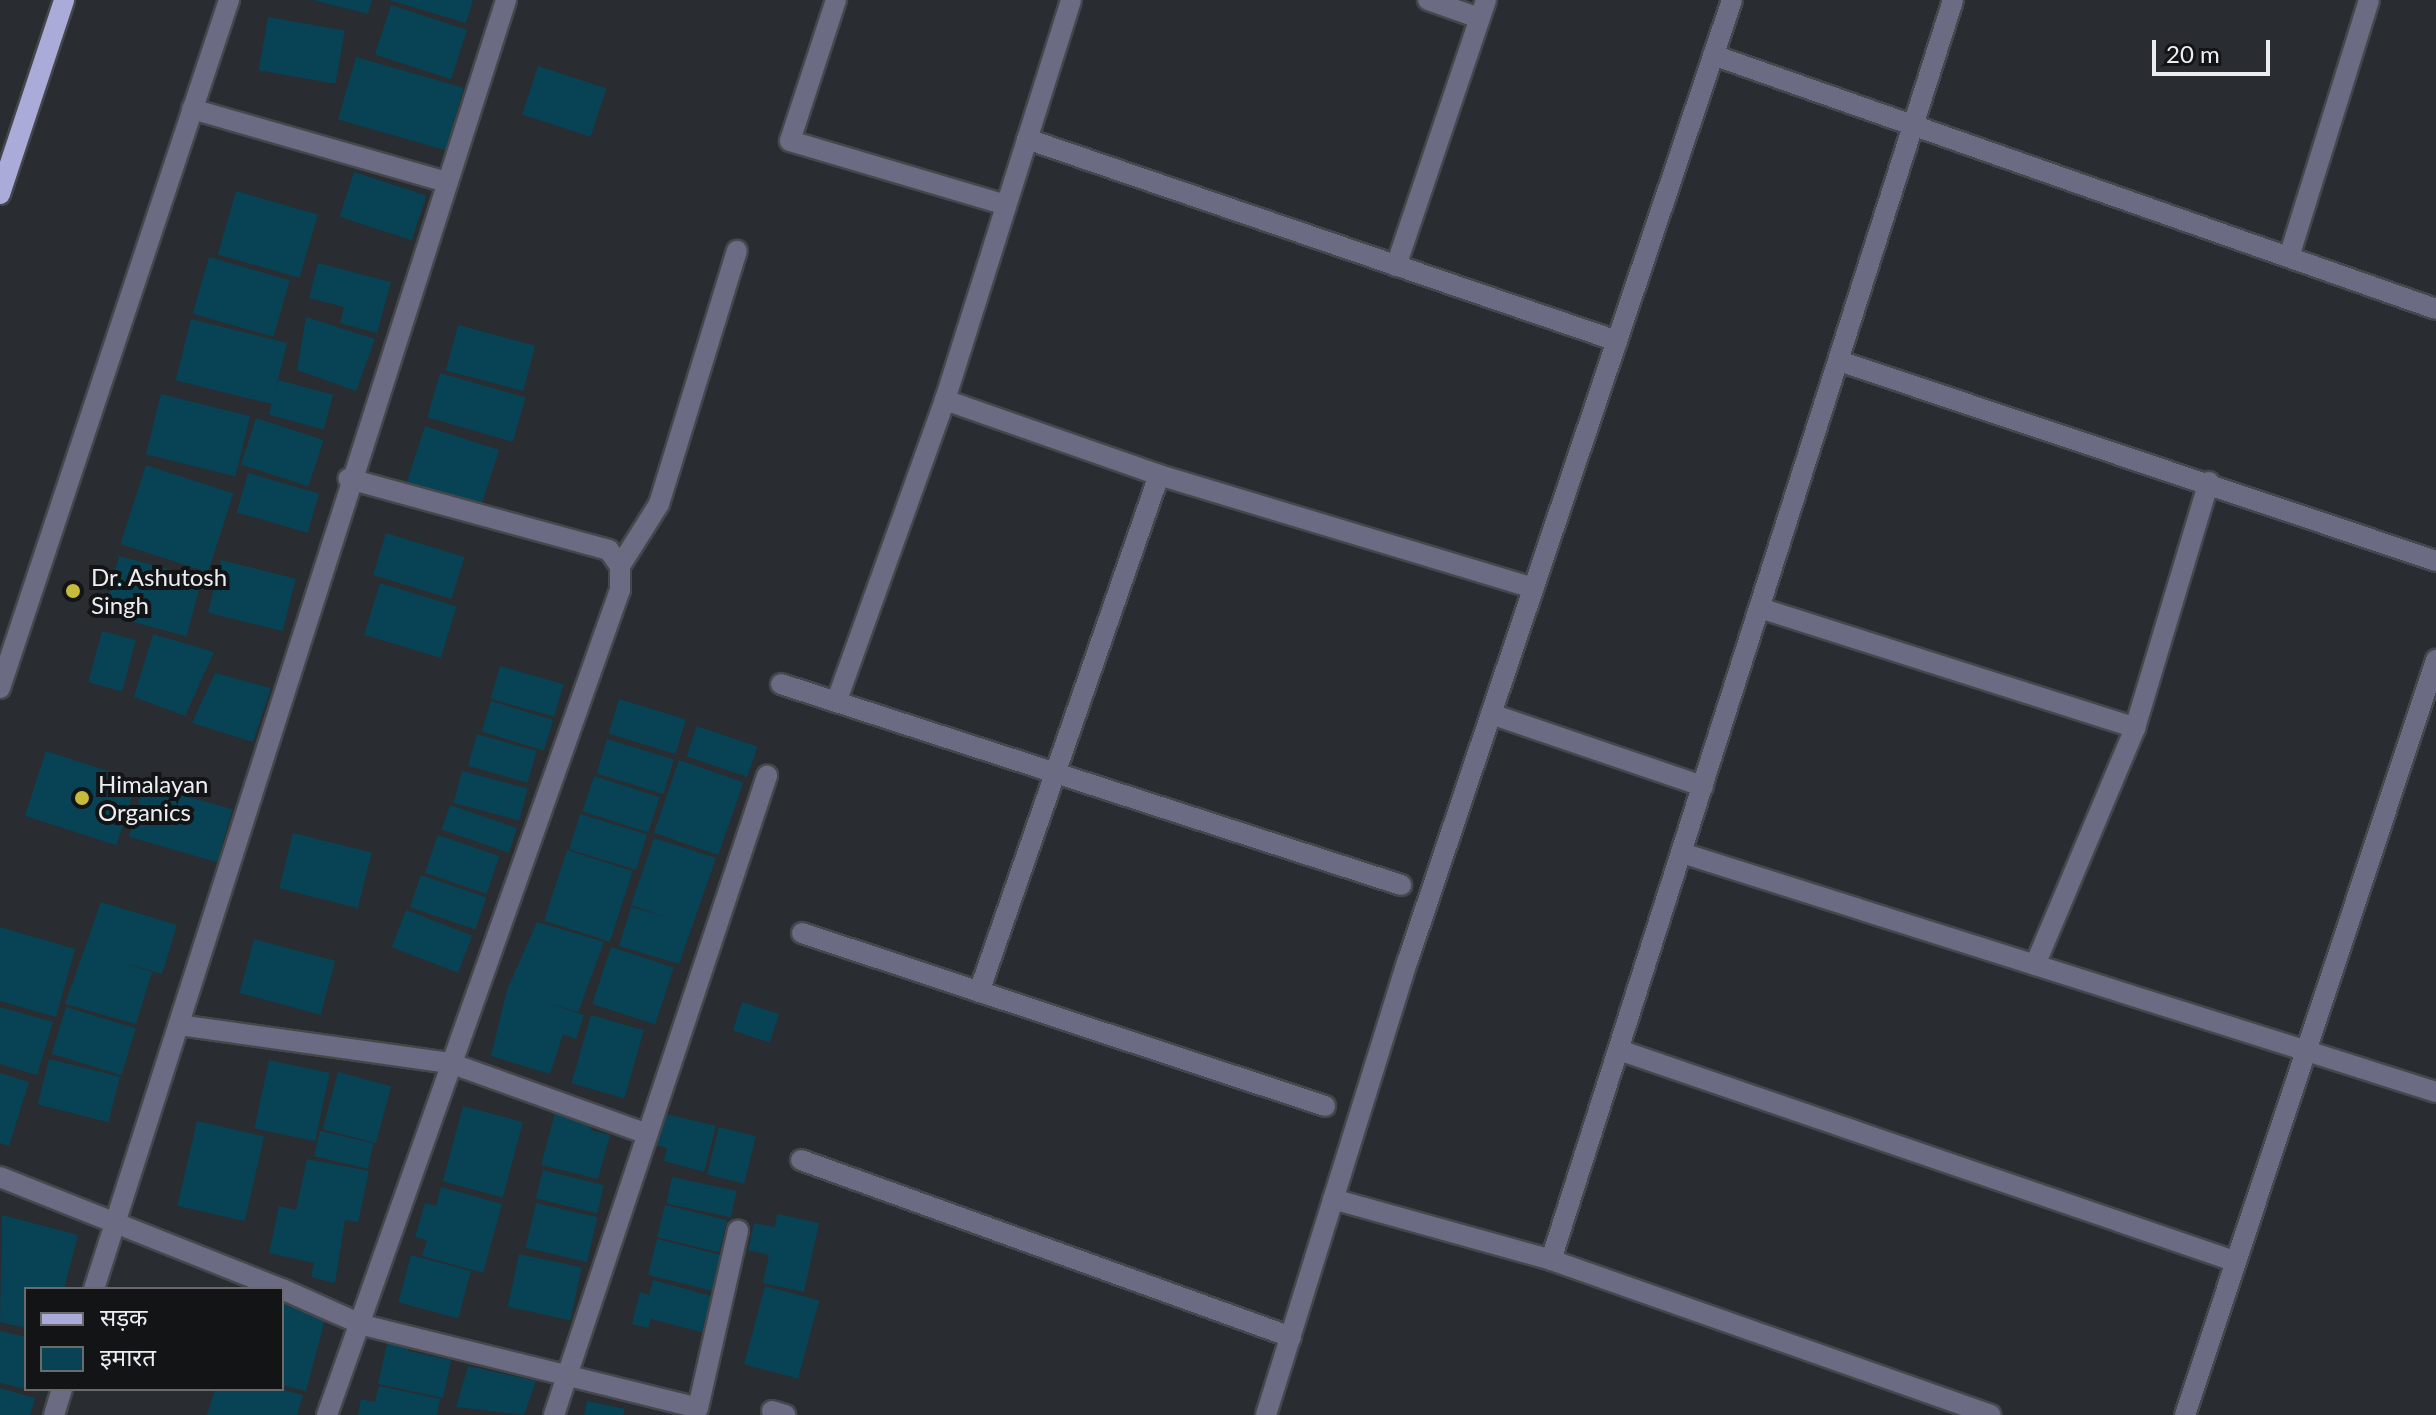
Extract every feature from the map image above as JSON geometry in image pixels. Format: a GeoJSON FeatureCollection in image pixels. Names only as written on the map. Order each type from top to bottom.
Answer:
{"type":"FeatureCollection","features":[{"type":"Feature","properties":{"kind":"main road"},"geometry":{"type":"LineString","coordinates":[[0,194],[64,0]]}},
{"type":"Feature","properties":{"kind":"street"},"geometry":{"type":"LineString","coordinates":[[0,688],[229,0]]}},
{"type":"Feature","properties":{"kind":"street"},"geometry":{"type":"LineString","coordinates":[[95,1287],[349,479],[506,0]]}},
{"type":"Feature","properties":{"kind":"street"},"geometry":{"type":"LineString","coordinates":[[836,0],[790,141],[1006,205]]}},
{"type":"Feature","properties":{"kind":"street"},"geometry":{"type":"LineString","coordinates":[[837,700],[945,400],[1071,0]]}},
{"type":"Feature","properties":{"kind":"street"},"geometry":{"type":"LineString","coordinates":[[1396,266],[1482,9],[1428,0]]}},
{"type":"Feature","properties":{"kind":"street"},"geometry":{"type":"LineString","coordinates":[[1266,1415],[1491,714],[1732,0]]}},
{"type":"Feature","properties":{"kind":"street"},"geometry":{"type":"LineString","coordinates":[[1551,1260],[1953,0]]}},
{"type":"Feature","properties":{"kind":"street"},"geometry":{"type":"LineString","coordinates":[[2289,257],[2369,0]]}},
{"type":"Feature","properties":{"kind":"street"},"geometry":{"type":"LineString","coordinates":[[1713,55],[2436,309]]}},
{"type":"Feature","properties":{"kind":"street"},"geometry":{"type":"LineString","coordinates":[[192,109],[447,182]]}},
{"type":"Feature","properties":{"kind":"street"},"geometry":{"type":"LineString","coordinates":[[1027,139],[1617,341]]}},
{"type":"Feature","properties":{"kind":"street"},"geometry":{"type":"LineString","coordinates":[[327,1415],[363,1325],[450,1063],[620,590],[620,566],[659,504],[737,251]]}},
{"type":"Feature","properties":{"kind":"street"},"geometry":{"type":"LineString","coordinates":[[1839,361],[2209,482],[2436,561]]}},
{"type":"Feature","properties":{"kind":"street"},"geometry":{"type":"LineString","coordinates":[[945,400],[1159,475],[1533,588]]}},
{"type":"Feature","properties":{"kind":"street"},"geometry":{"type":"LineString","coordinates":[[979,992],[1159,475]]}},
{"type":"Feature","properties":{"kind":"street"},"geometry":{"type":"LineString","coordinates":[[349,479],[609,550],[620,566]]}},
{"type":"Feature","properties":{"kind":"street"},"geometry":{"type":"LineString","coordinates":[[2035,965],[2135,728],[2209,482]]}},
{"type":"Feature","properties":{"kind":"street"},"geometry":{"type":"LineString","coordinates":[[1760,608],[2135,728]]}},
{"type":"Feature","properties":{"kind":"street"},"geometry":{"type":"LineString","coordinates":[[2185,1415],[2301,1049],[2436,660]]}},
{"type":"Feature","properties":{"kind":"street"},"geometry":{"type":"LineString","coordinates":[[781,684],[1401,885]]}},
{"type":"Feature","properties":{"kind":"street"},"geometry":{"type":"LineString","coordinates":[[1491,714],[1703,786]]}},
{"type":"Feature","properties":{"kind":"street"},"geometry":{"type":"LineString","coordinates":[[554,1415],[644,1133],[767,776]]}},
{"type":"Feature","properties":{"kind":"street"},"geometry":{"type":"LineString","coordinates":[[1682,853],[2436,1092]]}},
{"type":"Feature","properties":{"kind":"street"},"geometry":{"type":"LineString","coordinates":[[802,933],[1325,1106]]}},
{"type":"Feature","properties":{"kind":"street"},"geometry":{"type":"LineString","coordinates":[[179,1025],[450,1063],[644,1133]]}},
{"type":"Feature","properties":{"kind":"street"},"geometry":{"type":"LineString","coordinates":[[1619,1050],[2234,1261]]}},
{"type":"Feature","properties":{"kind":"street"},"geometry":{"type":"LineString","coordinates":[[801,1160],[1291,1337]]}},
{"type":"Feature","properties":{"kind":"street"},"geometry":{"type":"LineString","coordinates":[[0,1177],[116,1218],[277,1287]]}},
{"type":"Feature","properties":{"kind":"street"},"geometry":{"type":"LineString","coordinates":[[1333,1199],[1551,1260],[1990,1415]]}},
{"type":"Feature","properties":{"kind":"street"},"geometry":{"type":"LineString","coordinates":[[284,1290],[363,1325],[698,1408],[738,1230]]}},
{"type":"Feature","properties":{"kind":"street"},"geometry":{"type":"LineString","coordinates":[[54,1415],[61,1391]]}},
{"type":"Feature","properties":{"kind":"building"},"geometry":{"type":"Polygon","coordinates":[[[313,0],[372,0],[368,14],[313,0]]]}},
{"type":"Feature","properties":{"kind":"building"},"geometry":{"type":"Polygon","coordinates":[[[389,0],[473,0],[466,23],[389,0]]]}},
{"type":"Feature","properties":{"kind":"building"},"geometry":{"type":"Polygon","coordinates":[[[391,5],[467,30],[451,79],[375,54],[391,5]]]}},
{"type":"Feature","properties":{"kind":"building"},"geometry":{"type":"Polygon","coordinates":[[[268,17],[345,31],[335,84],[259,70],[268,17]]]}},
{"type":"Feature","properties":{"kind":"building"},"geometry":{"type":"Polygon","coordinates":[[[356,57],[464,88],[446,150],[338,119],[356,57]]]}},
{"type":"Feature","properties":{"kind":"building"},"geometry":{"type":"Polygon","coordinates":[[[538,66],[606,88],[591,137],[522,115],[538,66]]]}},
{"type":"Feature","properties":{"kind":"building"},"geometry":{"type":"Polygon","coordinates":[[[354,172],[426,195],[412,240],[339,217],[354,172]]]}},
{"type":"Feature","properties":{"kind":"building"},"geometry":{"type":"Polygon","coordinates":[[[236,191],[318,214],[300,278],[218,254],[236,191]]]}},
{"type":"Feature","properties":{"kind":"building"},"geometry":{"type":"Polygon","coordinates":[[[209,257],[290,280],[273,337],[193,314],[209,257]]]}},
{"type":"Feature","properties":{"kind":"building"},"geometry":{"type":"Polygon","coordinates":[[[318,263],[391,282],[377,333],[340,323],[344,307],[309,298],[318,263]]]}},
{"type":"Feature","properties":{"kind":"building"},"geometry":{"type":"Polygon","coordinates":[[[306,317],[375,339],[356,391],[297,370],[306,317]]]}},
{"type":"Feature","properties":{"kind":"building"},"geometry":{"type":"Polygon","coordinates":[[[191,319],[287,343],[272,404],[176,380],[191,319]]]}},
{"type":"Feature","properties":{"kind":"building"},"geometry":{"type":"Polygon","coordinates":[[[458,325],[535,346],[523,391],[446,370],[458,325]]]}},
{"type":"Feature","properties":{"kind":"building"},"geometry":{"type":"Polygon","coordinates":[[[440,373],[526,398],[513,442],[427,417],[440,373]]]}},
{"type":"Feature","properties":{"kind":"building"},"geometry":{"type":"Polygon","coordinates":[[[278,380],[333,395],[324,430],[269,415],[278,380]]]}},
{"type":"Feature","properties":{"kind":"building"},"geometry":{"type":"Polygon","coordinates":[[[161,394],[250,416],[235,476],[146,454],[161,394]]]}},
{"type":"Feature","properties":{"kind":"building"},"geometry":{"type":"Polygon","coordinates":[[[256,418],[324,440],[308,487],[241,465],[256,418]]]}},
{"type":"Feature","properties":{"kind":"building"},"geometry":{"type":"Polygon","coordinates":[[[425,426],[499,450],[481,506],[407,482],[425,426]]]}},
{"type":"Feature","properties":{"kind":"building"},"geometry":{"type":"Polygon","coordinates":[[[146,465],[233,493],[208,572],[120,544],[146,465]]]}},
{"type":"Feature","properties":{"kind":"building"},"geometry":{"type":"Polygon","coordinates":[[[248,473],[319,493],[308,533],[237,512],[248,473]]]}},
{"type":"Feature","properties":{"kind":"building"},"geometry":{"type":"Polygon","coordinates":[[[386,533],[464,557],[452,599],[373,575],[386,533]]]}},
{"type":"Feature","properties":{"kind":"building"},"geometry":{"type":"Polygon","coordinates":[[[119,556],[202,578],[187,636],[103,614],[119,556]]]}},
{"type":"Feature","properties":{"kind":"building"},"geometry":{"type":"Polygon","coordinates":[[[221,560],[296,579],[283,631],[208,612],[221,560]]]}},
{"type":"Feature","properties":{"kind":"building"},"geometry":{"type":"Polygon","coordinates":[[[380,583],[457,606],[441,658],[364,635],[380,583]]]}},
{"type":"Feature","properties":{"kind":"building"},"geometry":{"type":"Polygon","coordinates":[[[102,631],[136,640],[122,691],[88,682],[102,631]]]}},
{"type":"Feature","properties":{"kind":"building"},"geometry":{"type":"Polygon","coordinates":[[[153,634],[214,652],[185,716],[134,697],[153,634]]]}},
{"type":"Feature","properties":{"kind":"building"},"geometry":{"type":"Polygon","coordinates":[[[500,666],[563,684],[554,717],[491,699],[500,666]]]}},
{"type":"Feature","properties":{"kind":"building"},"geometry":{"type":"Polygon","coordinates":[[[215,673],[271,688],[253,742],[192,723],[215,673]]]}},
{"type":"Feature","properties":{"kind":"building"},"geometry":{"type":"Polygon","coordinates":[[[619,699],[686,719],[675,754],[608,733],[619,699]]]}},
{"type":"Feature","properties":{"kind":"building"},"geometry":{"type":"Polygon","coordinates":[[[491,701],[553,720],[544,751],[482,732],[491,701]]]}},
{"type":"Feature","properties":{"kind":"building"},"geometry":{"type":"Polygon","coordinates":[[[697,726],[758,747],[747,777],[687,756],[697,726]]]}},
{"type":"Feature","properties":{"kind":"building"},"geometry":{"type":"Polygon","coordinates":[[[477,734],[537,751],[528,783],[468,766],[477,734]]]}},
{"type":"Feature","properties":{"kind":"building"},"geometry":{"type":"Polygon","coordinates":[[[607,739],[674,759],[663,794],[596,773],[607,739]]]}},
{"type":"Feature","properties":{"kind":"building","name":"Himalayan Organics"},"geometry":{"type":"Polygon","coordinates":[[[46,751],[137,781],[116,845],[25,816],[46,751]]]}},
{"type":"Feature","properties":{"kind":"building"},"geometry":{"type":"Polygon","coordinates":[[[679,760],[743,782],[718,855],[654,833],[679,760]]]}},
{"type":"Feature","properties":{"kind":"building"},"geometry":{"type":"Polygon","coordinates":[[[462,771],[528,789],[519,820],[453,803],[462,771]]]}},
{"type":"Feature","properties":{"kind":"building"},"geometry":{"type":"Polygon","coordinates":[[[594,776],[660,797],[648,833],[583,811],[594,776]]]}},
{"type":"Feature","properties":{"kind":"building"},"geometry":{"type":"Polygon","coordinates":[[[144,784],[232,809],[217,862],[129,837],[144,784]]]}},
{"type":"Feature","properties":{"kind":"building"},"geometry":{"type":"Polygon","coordinates":[[[450,805],[517,828],[509,853],[442,830],[450,805]]]}},
{"type":"Feature","properties":{"kind":"building"},"geometry":{"type":"Polygon","coordinates":[[[580,814],[647,834],[636,870],[569,849],[580,814]]]}},
{"type":"Feature","properties":{"kind":"building"},"geometry":{"type":"Polygon","coordinates":[[[293,833],[372,853],[358,908],[279,888],[293,833]]]}},
{"type":"Feature","properties":{"kind":"building"},"geometry":{"type":"Polygon","coordinates":[[[438,835],[499,856],[486,894],[425,873],[438,835]]]}},
{"type":"Feature","properties":{"kind":"building"},"geometry":{"type":"Polygon","coordinates":[[[654,838],[716,858],[679,964],[619,946],[631,907],[666,917],[631,905],[654,838]]]}},
{"type":"Feature","properties":{"kind":"building"},"geometry":{"type":"Polygon","coordinates":[[[567,850],[633,871],[610,942],[544,920],[567,850]]]}},
{"type":"Feature","properties":{"kind":"building"},"geometry":{"type":"Polygon","coordinates":[[[421,875],[486,897],[475,930],[410,907],[421,875]]]}},
{"type":"Feature","properties":{"kind":"building"},"geometry":{"type":"Polygon","coordinates":[[[101,902],[177,925],[162,974],[115,960],[152,972],[136,1024],[65,1004],[101,902]]]}},
{"type":"Feature","properties":{"kind":"building"},"geometry":{"type":"Polygon","coordinates":[[[406,910],[472,935],[458,973],[392,947],[406,910]]]}},
{"type":"Feature","properties":{"kind":"building"},"geometry":{"type":"Polygon","coordinates":[[[537,922],[604,942],[578,1012],[539,1000],[584,1015],[576,1039],[563,1034],[550,1074],[491,1056],[507,990],[537,922]]]}},
{"type":"Feature","properties":{"kind":"building"},"geometry":{"type":"Polygon","coordinates":[[[0,927],[75,949],[56,1017],[0,1001],[0,927]]]}},
{"type":"Feature","properties":{"kind":"building"},"geometry":{"type":"Polygon","coordinates":[[[254,939],[335,961],[321,1015],[240,993],[254,939]]]}},
{"type":"Feature","properties":{"kind":"building"},"geometry":{"type":"Polygon","coordinates":[[[611,947],[674,967],[655,1024],[592,1004],[611,947]]]}},
{"type":"Feature","properties":{"kind":"building"},"geometry":{"type":"Polygon","coordinates":[[[742,1002],[779,1014],[770,1043],[733,1031],[742,1002]]]}},
{"type":"Feature","properties":{"kind":"building"},"geometry":{"type":"Polygon","coordinates":[[[0,1007],[53,1022],[37,1075],[0,1064],[0,1007]]]}},
{"type":"Feature","properties":{"kind":"building"},"geometry":{"type":"Polygon","coordinates":[[[66,1007],[136,1028],[121,1075],[52,1054],[66,1007]]]}},
{"type":"Feature","properties":{"kind":"building"},"geometry":{"type":"Polygon","coordinates":[[[591,1015],[644,1030],[624,1098],[571,1083],[591,1015]]]}},
{"type":"Feature","properties":{"kind":"building"},"geometry":{"type":"Polygon","coordinates":[[[49,1059],[120,1077],[108,1122],[38,1105],[49,1059]]]}},
{"type":"Feature","properties":{"kind":"building"},"geometry":{"type":"Polygon","coordinates":[[[269,1060],[330,1073],[315,1141],[254,1128],[269,1060]]]}},
{"type":"Feature","properties":{"kind":"building"},"geometry":{"type":"Polygon","coordinates":[[[338,1072],[391,1086],[376,1143],[323,1129],[338,1072]]]}},
{"type":"Feature","properties":{"kind":"building"},"geometry":{"type":"Polygon","coordinates":[[[0,1073],[29,1082],[9,1146],[0,1143],[0,1073]]]}},
{"type":"Feature","properties":{"kind":"building"},"geometry":{"type":"Polygon","coordinates":[[[463,1106],[523,1122],[503,1197],[443,1181],[463,1106]]]}},
{"type":"Feature","properties":{"kind":"building"},"geometry":{"type":"Polygon","coordinates":[[[556,1109],[594,1119],[591,1130],[610,1135],[598,1179],[541,1165],[556,1109]]]}},
{"type":"Feature","properties":{"kind":"building"},"geometry":{"type":"Polygon","coordinates":[[[662,1113],[716,1126],[704,1172],[664,1161],[667,1148],[655,1145],[662,1113]]]}},
{"type":"Feature","properties":{"kind":"building"},"geometry":{"type":"Polygon","coordinates":[[[197,1121],[264,1137],[245,1221],[177,1206],[197,1121]]]}},
{"type":"Feature","properties":{"kind":"building"},"geometry":{"type":"Polygon","coordinates":[[[719,1127],[756,1136],[744,1184],[707,1175],[719,1127]]]}},
{"type":"Feature","properties":{"kind":"building"},"geometry":{"type":"Polygon","coordinates":[[[320,1131],[374,1143],[368,1169],[314,1156],[320,1131]]]}},
{"type":"Feature","properties":{"kind":"building"},"geometry":{"type":"Polygon","coordinates":[[[307,1159],[369,1171],[358,1222],[345,1220],[335,1283],[311,1277],[314,1263],[269,1253],[279,1206],[296,1210],[307,1159]]]}},
{"type":"Feature","properties":{"kind":"building"},"geometry":{"type":"Polygon","coordinates":[[[543,1170],[604,1185],[597,1213],[536,1198],[543,1170]]]}},
{"type":"Feature","properties":{"kind":"building"},"geometry":{"type":"Polygon","coordinates":[[[672,1177],[737,1191],[731,1217],[666,1203],[672,1177]]]}},
{"type":"Feature","properties":{"kind":"building"},"geometry":{"type":"Polygon","coordinates":[[[441,1187],[502,1204],[483,1273],[422,1256],[427,1240],[415,1237],[425,1203],[436,1206],[441,1187]]]}},
{"type":"Feature","properties":{"kind":"building"},"geometry":{"type":"Polygon","coordinates":[[[536,1203],[597,1217],[587,1262],[526,1248],[536,1203]]]}},
{"type":"Feature","properties":{"kind":"building"},"geometry":{"type":"Polygon","coordinates":[[[665,1205],[727,1220],[719,1253],[657,1237],[665,1205]]]}},
{"type":"Feature","properties":{"kind":"building"},"geometry":{"type":"Polygon","coordinates":[[[777,1214],[819,1223],[804,1292],[763,1283],[769,1255],[748,1250],[754,1223],[775,1227],[777,1214]]]}},
{"type":"Feature","properties":{"kind":"building"},"geometry":{"type":"Polygon","coordinates":[[[2,1215],[78,1235],[65,1287],[24,1287],[24,1328],[0,1322],[2,1215]]]}},
{"type":"Feature","properties":{"kind":"building"},"geometry":{"type":"Polygon","coordinates":[[[657,1239],[722,1255],[713,1291],[648,1275],[657,1239]]]}},
{"type":"Feature","properties":{"kind":"building"},"geometry":{"type":"Polygon","coordinates":[[[519,1254],[582,1267],[570,1320],[508,1307],[519,1254]]]}},
{"type":"Feature","properties":{"kind":"building"},"geometry":{"type":"Polygon","coordinates":[[[411,1255],[471,1271],[458,1318],[398,1302],[411,1255]]]}},
{"type":"Feature","properties":{"kind":"building"},"geometry":{"type":"Polygon","coordinates":[[[653,1280],[711,1296],[702,1332],[651,1319],[648,1328],[632,1324],[640,1292],[649,1295],[653,1280]]]}},
{"type":"Feature","properties":{"kind":"building"},"geometry":{"type":"Polygon","coordinates":[[[765,1286],[819,1300],[798,1379],[744,1364],[765,1286]]]}},
{"type":"Feature","properties":{"kind":"building"},"geometry":{"type":"Polygon","coordinates":[[[284,1301],[327,1312],[306,1391],[284,1386],[284,1301]]]}},
{"type":"Feature","properties":{"kind":"building"},"geometry":{"type":"Polygon","coordinates":[[[0,1331],[24,1337],[24,1389],[0,1383],[0,1331]]]}},
{"type":"Feature","properties":{"kind":"building"},"geometry":{"type":"Polygon","coordinates":[[[389,1335],[411,1340],[408,1351],[451,1360],[443,1398],[378,1384],[389,1335]]]}},
{"type":"Feature","properties":{"kind":"building"},"geometry":{"type":"Polygon","coordinates":[[[468,1366],[536,1381],[524,1415],[456,1407],[468,1366]]]}},
{"type":"Feature","properties":{"kind":"building"},"geometry":{"type":"Polygon","coordinates":[[[379,1386],[440,1399],[437,1415],[358,1415],[361,1399],[375,1402],[379,1386]]]}},
{"type":"Feature","properties":{"kind":"building"},"geometry":{"type":"Polygon","coordinates":[[[0,1388],[35,1398],[30,1415],[0,1415],[0,1388]]]}},
{"type":"Feature","properties":{"kind":"building"},"geometry":{"type":"Polygon","coordinates":[[[284,1390],[303,1395],[297,1415],[207,1415],[214,1391],[284,1390]]]}},
{"type":"Feature","properties":{"kind":"building"},"geometry":{"type":"Polygon","coordinates":[[[587,1401],[625,1409],[623,1415],[584,1415],[587,1401]]]}},
{"type":"Feature","properties":{"kind":"place","name":"Dr. Ashutosh Singh"},"geometry":{"type":"Point","coordinates":[73,591]}},
{"type":"Feature","properties":{"kind":"place","name":"Himalayan Organics"},"geometry":{"type":"Point","coordinates":[82,798]}}]}
